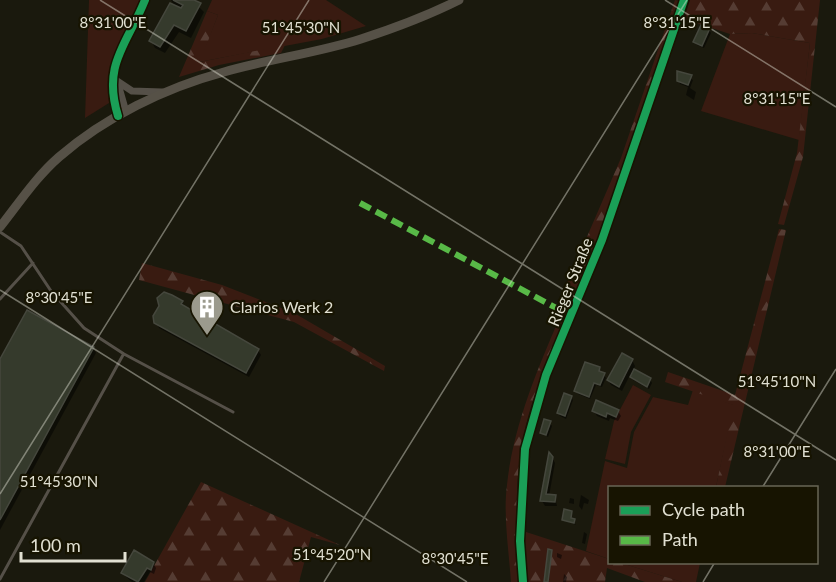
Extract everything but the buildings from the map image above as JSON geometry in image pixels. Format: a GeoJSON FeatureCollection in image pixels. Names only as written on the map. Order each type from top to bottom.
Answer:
{"type":"FeatureCollection","features":[{"type":"Feature","properties":{"kind":"main road"},"geometry":{"type":"LineString","coordinates":[[0,227],[35,181],[58,158],[122,114],[170,92],[223,72],[360,39],[422,18],[459,0]]}},
{"type":"Feature","properties":{"kind":"street"},"geometry":{"type":"LineString","coordinates":[[122,114],[116,77],[116,60],[145,0]]}},
{"type":"Feature","properties":{"kind":"street","name":"Rieger Straße"},"geometry":{"type":"LineString","coordinates":[[523,582],[520,541],[525,448],[546,375],[602,240],[684,0]]}},
{"type":"Feature","properties":{"kind":"street"},"geometry":{"type":"LineString","coordinates":[[116,77],[132,91],[170,92]]}},
{"type":"Feature","properties":{"kind":"lane"},"geometry":{"type":"LineString","coordinates":[[0,232],[21,246],[51,291],[84,328],[124,354],[233,412]]}},
{"type":"Feature","properties":{"kind":"lane"},"geometry":{"type":"LineString","coordinates":[[0,299],[33,263]]}},
{"type":"Feature","properties":{"kind":"lane"},"geometry":{"type":"LineString","coordinates":[[0,579],[124,354]]}},
{"type":"Feature","properties":{"kind":"green space"},"geometry":{"type":"Polygon","coordinates":[[[89,0],[141,0],[114,62],[109,103],[85,118],[89,0]]]}},
{"type":"Feature","properties":{"kind":"green space"},"geometry":{"type":"Polygon","coordinates":[[[212,0],[326,0],[366,26],[322,39],[199,62],[218,15],[207,11],[212,0]]]}},
{"type":"Feature","properties":{"kind":"green space"},"geometry":{"type":"Polygon","coordinates":[[[675,0],[680,1],[642,118],[568,309],[558,304],[621,158],[675,0]]]}},
{"type":"Feature","properties":{"kind":"green space"},"geometry":{"type":"Polygon","coordinates":[[[690,0],[820,0],[803,157],[784,225],[778,224],[797,153],[810,43],[752,33],[730,34],[684,19],[690,0]]]}},
{"type":"Feature","properties":{"kind":"green space"},"geometry":{"type":"Polygon","coordinates":[[[207,11],[218,15],[200,62],[285,45],[281,53],[219,65],[179,77],[207,11]]]}},
{"type":"Feature","properties":{"kind":"green space"},"geometry":{"type":"Polygon","coordinates":[[[752,33],[810,43],[799,140],[701,111],[730,34],[752,33]]]}},
{"type":"Feature","properties":{"kind":"green space"},"geometry":{"type":"Polygon","coordinates":[[[779,229],[786,230],[725,486],[716,486],[733,405],[665,382],[668,372],[735,395],[779,229]]]}},
{"type":"Feature","properties":{"kind":"green space"},"geometry":{"type":"Polygon","coordinates":[[[142,263],[222,285],[294,313],[385,366],[384,371],[294,322],[139,280],[142,263]]]}},
{"type":"Feature","properties":{"kind":"green space"},"geometry":{"type":"Polygon","coordinates":[[[560,317],[565,320],[533,400],[521,449],[517,499],[519,582],[511,582],[506,509],[510,463],[527,399],[560,317]]]}},
{"type":"Feature","properties":{"kind":"green space"},"geometry":{"type":"Polygon","coordinates":[[[633,385],[651,395],[631,432],[625,464],[605,459],[614,421],[633,385]]]}},
{"type":"Feature","properties":{"kind":"green space"},"geometry":{"type":"Polygon","coordinates":[[[693,390],[734,405],[716,486],[608,486],[608,559],[586,551],[605,461],[627,468],[634,432],[653,397],[688,405],[693,390]]]}},
{"type":"Feature","properties":{"kind":"green space"},"geometry":{"type":"Polygon","coordinates":[[[201,482],[340,545],[311,537],[299,582],[145,582],[201,482]]]}},
{"type":"Feature","properties":{"kind":"green space"},"geometry":{"type":"Polygon","coordinates":[[[523,531],[608,559],[608,564],[624,564],[682,582],[645,582],[607,568],[605,582],[526,582],[523,531]]]}},
{"type":"Feature","properties":{"kind":"green space"},"geometry":{"type":"Polygon","coordinates":[[[624,564],[700,564],[696,582],[682,582],[624,564]]]}},
{"type":"Feature","properties":{"kind":"marked path"},"geometry":{"type":"LineString","coordinates":[[360,203],[571,316]]}},
{"type":"Feature","properties":{"kind":"cycle path"},"geometry":{"type":"LineString","coordinates":[[118,116],[114,98],[115,68],[124,43],[145,0]]}},
{"type":"Feature","properties":{"kind":"cycle path"},"geometry":{"type":"LineString","coordinates":[[523,582],[520,541],[525,449],[546,375],[602,240],[684,0]]}},
{"type":"Feature","properties":{"kind":"place","name":"Clarios Werk 2"},"geometry":{"type":"Point","coordinates":[207,336]}}]}
